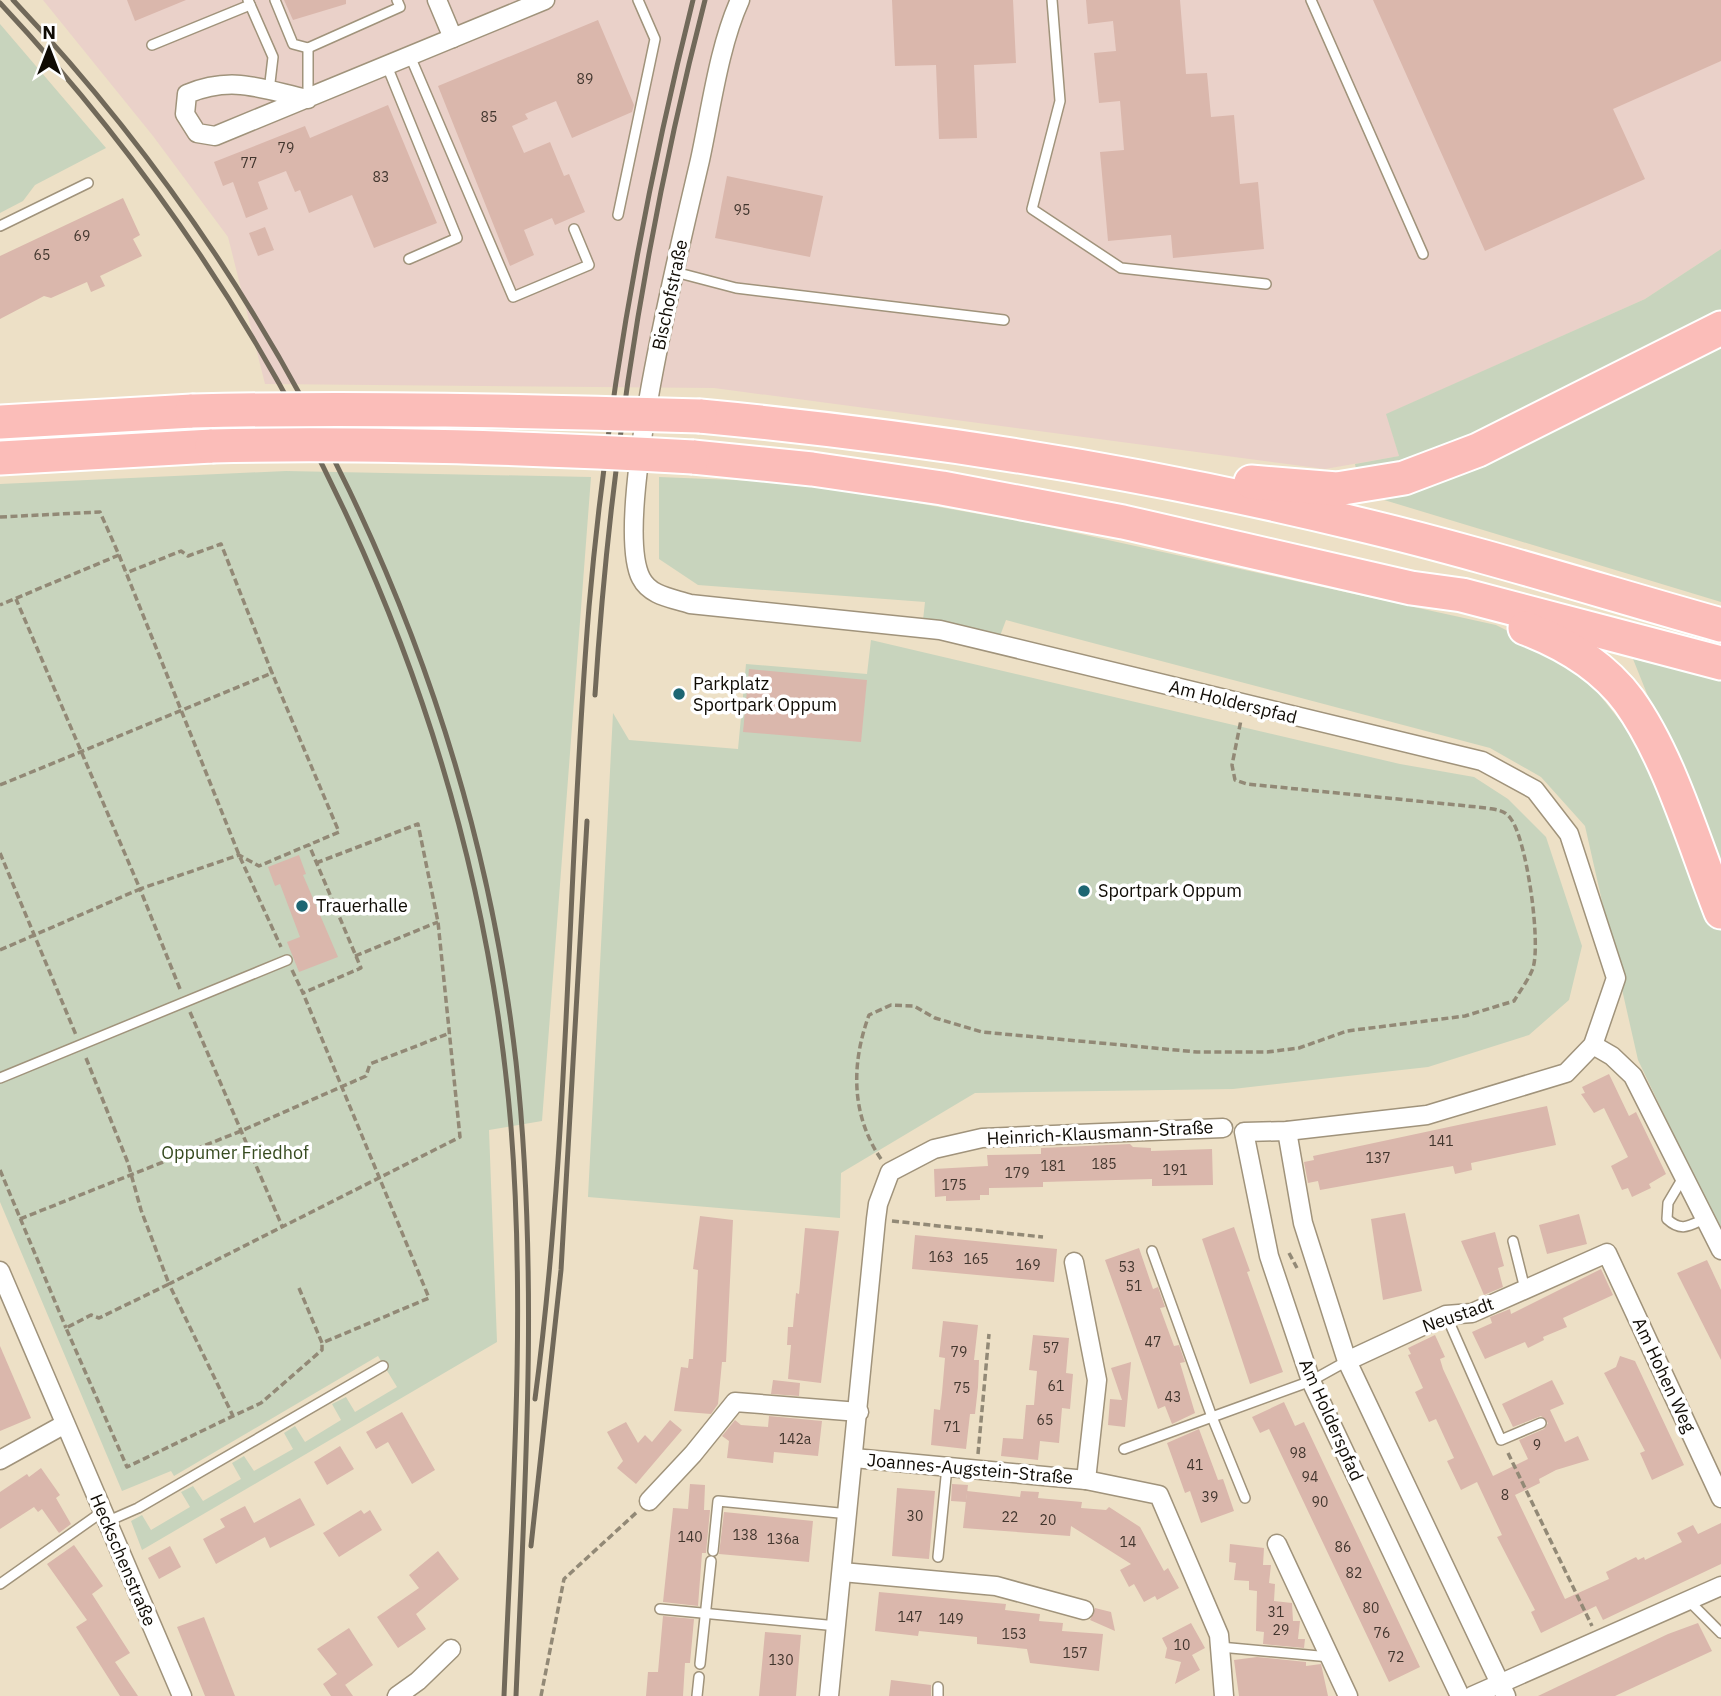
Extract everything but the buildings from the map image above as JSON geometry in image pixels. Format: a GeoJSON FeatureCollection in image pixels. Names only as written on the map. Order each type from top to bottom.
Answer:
{"type":"FeatureCollection","features":[{"type":"Feature","properties":{"kind":"highway"},"geometry":{"type":"LineString","coordinates":[[1069,463],[1107,455],[1274,486],[1337,489],[1404,478],[1478,450],[1721,328]]}},
{"type":"Feature","properties":{"kind":"highway"},"geometry":{"type":"LineString","coordinates":[[0,422],[192,411],[396,408],[700,416],[946,443],[1069,463],[1359,524],[1721,625]]}},
{"type":"Feature","properties":{"kind":"highway"},"geometry":{"type":"LineString","coordinates":[[0,458],[212,446],[330,443],[489,446],[693,457],[812,469],[942,488],[1124,522],[1411,587],[1462,595],[1721,663]]}},
{"type":"Feature","properties":{"kind":"highway"},"geometry":{"type":"LineString","coordinates":[[1411,587],[1556,641],[1598,669],[1628,700],[1656,746],[1721,912]]}},
{"type":"Feature","properties":{"kind":"street"},"geometry":{"type":"LineString","coordinates":[[437,0],[453,38]]}},
{"type":"Feature","properties":{"kind":"street"},"geometry":{"type":"LineString","coordinates":[[308,99],[239,84],[212,84],[187,94],[185,114],[197,133],[215,136],[308,99],[545,0]]}},
{"type":"Feature","properties":{"kind":"street","name":"Bischofstraße"},"geometry":{"type":"LineString","coordinates":[[651,591],[640,577],[636,558],[635,509],[643,437],[675,272],[720,69],[740,0]]}},
{"type":"Feature","properties":{"kind":"street","name":"Am Holderspfad"},"geometry":{"type":"LineString","coordinates":[[651,591],[690,604],[940,630],[1482,761],[1535,790],[1569,834],[1616,978],[1593,1045],[1566,1073],[1427,1115],[1287,1131],[1244,1132],[1269,1256],[1311,1381],[1461,1696]]}},
{"type":"Feature","properties":{"kind":"street"},"geometry":{"type":"LineString","coordinates":[[1593,1045],[1612,1056],[1633,1076],[1721,1250]]}},
{"type":"Feature","properties":{"kind":"street","name":"Heinrich-Klausmann-Straße"},"geometry":{"type":"LineString","coordinates":[[890,1172],[934,1149],[982,1138],[1223,1128]]}},
{"type":"Feature","properties":{"kind":"street"},"geometry":{"type":"LineString","coordinates":[[1287,1131],[1303,1223],[1347,1361],[1503,1690]]}},
{"type":"Feature","properties":{"kind":"street"},"geometry":{"type":"LineString","coordinates":[[829,1696],[855,1458],[877,1204],[890,1172]]}},
{"type":"Feature","properties":{"kind":"street","name":"Neustadt"},"geometry":{"type":"LineString","coordinates":[[1347,1361],[1446,1315],[1472,1313],[1606,1253]]}},
{"type":"Feature","properties":{"kind":"street","name":"Am Hohen Weg"},"geometry":{"type":"LineString","coordinates":[[1606,1253],[1721,1498]]}},
{"type":"Feature","properties":{"kind":"street","name":"Joannes-Augstein-Straße"},"geometry":{"type":"LineString","coordinates":[[1074,1262],[1097,1380],[1086,1480]]}},
{"type":"Feature","properties":{"kind":"street","name":"Heckschenstraße"},"geometry":{"type":"LineString","coordinates":[[0,1271],[182,1696]]}},
{"type":"Feature","properties":{"kind":"street"},"geometry":{"type":"LineString","coordinates":[[649,1501],[693,1454],[735,1402],[859,1412]]}},
{"type":"Feature","properties":{"kind":"street"},"geometry":{"type":"LineString","coordinates":[[0,1460],[65,1424]]}},
{"type":"Feature","properties":{"kind":"street","name":"Joannes-Augstein-Straße"},"geometry":{"type":"LineString","coordinates":[[855,1458],[1086,1480],[1158,1495],[1214,1624],[1220,1647],[1224,1696]]}},
{"type":"Feature","properties":{"kind":"street"},"geometry":{"type":"LineString","coordinates":[[1278,1544],[1348,1696]]}},
{"type":"Feature","properties":{"kind":"street"},"geometry":{"type":"LineString","coordinates":[[842,1572],[996,1586],[1084,1610]]}},
{"type":"Feature","properties":{"kind":"street"},"geometry":{"type":"LineString","coordinates":[[1476,1694],[1503,1690],[1599,1640],[1721,1586]]}},
{"type":"Feature","properties":{"kind":"street"},"geometry":{"type":"LineString","coordinates":[[397,1696],[418,1681],[451,1650]]}},
{"type":"Feature","properties":{"kind":"lane"},"geometry":{"type":"LineString","coordinates":[[275,0],[293,44],[308,48],[400,7],[397,0]]}},
{"type":"Feature","properties":{"kind":"lane"},"geometry":{"type":"LineString","coordinates":[[618,215],[655,39],[638,0]]}},
{"type":"Feature","properties":{"kind":"lane"},"geometry":{"type":"LineString","coordinates":[[1052,0],[1060,102],[1032,209],[1121,268],[1266,284]]}},
{"type":"Feature","properties":{"kind":"lane"},"geometry":{"type":"LineString","coordinates":[[1311,0],[1423,254]]}},
{"type":"Feature","properties":{"kind":"lane"},"geometry":{"type":"LineString","coordinates":[[152,45],[249,2],[273,57],[269,91]]}},
{"type":"Feature","properties":{"kind":"lane"},"geometry":{"type":"LineString","coordinates":[[308,48],[308,99]]}},
{"type":"Feature","properties":{"kind":"lane"},"geometry":{"type":"LineString","coordinates":[[410,56],[513,297],[589,265],[574,229]]}},
{"type":"Feature","properties":{"kind":"lane"},"geometry":{"type":"LineString","coordinates":[[387,66],[457,237],[409,259]]}},
{"type":"Feature","properties":{"kind":"lane"},"geometry":{"type":"LineString","coordinates":[[0,226],[88,183]]}},
{"type":"Feature","properties":{"kind":"lane"},"geometry":{"type":"LineString","coordinates":[[675,272],[736,288],[1004,320]]}},
{"type":"Feature","properties":{"kind":"lane"},"geometry":{"type":"LineString","coordinates":[[0,1078],[287,960]]}},
{"type":"Feature","properties":{"kind":"lane"},"geometry":{"type":"LineString","coordinates":[[1684,1176],[1668,1203],[1667,1219],[1675,1227],[1685,1228],[1704,1219]]}},
{"type":"Feature","properties":{"kind":"lane"},"geometry":{"type":"LineString","coordinates":[[1514,1241],[1525,1289]]}},
{"type":"Feature","properties":{"kind":"lane"},"geometry":{"type":"LineString","coordinates":[[1152,1251],[1212,1417],[1245,1498]]}},
{"type":"Feature","properties":{"kind":"lane"},"geometry":{"type":"LineString","coordinates":[[1446,1315],[1501,1440],[1541,1423]]}},
{"type":"Feature","properties":{"kind":"lane"},"geometry":{"type":"LineString","coordinates":[[1124,1449],[1311,1381],[1347,1361]]}},
{"type":"Feature","properties":{"kind":"lane"},"geometry":{"type":"LineString","coordinates":[[0,1584],[104,1517],[138,1508],[383,1366]]}},
{"type":"Feature","properties":{"kind":"lane"},"geometry":{"type":"LineString","coordinates":[[939,1557],[947,1467]]}},
{"type":"Feature","properties":{"kind":"lane"},"geometry":{"type":"LineString","coordinates":[[713,1550],[718,1501],[849,1514]]}},
{"type":"Feature","properties":{"kind":"lane"},"geometry":{"type":"LineString","coordinates":[[700,1664],[712,1561]]}},
{"type":"Feature","properties":{"kind":"lane"},"geometry":{"type":"LineString","coordinates":[[1689,1601],[1721,1633]]}},
{"type":"Feature","properties":{"kind":"lane"},"geometry":{"type":"LineString","coordinates":[[660,1609],[836,1626]]}},
{"type":"Feature","properties":{"kind":"lane"},"geometry":{"type":"LineString","coordinates":[[1220,1647],[1330,1657]]}},
{"type":"Feature","properties":{"kind":"lane"},"geometry":{"type":"LineString","coordinates":[[697,1696],[699,1677]]}},
{"type":"Feature","properties":{"kind":"path"},"geometry":{"type":"LineString","coordinates":[[0,517],[100,512],[239,855],[303,993],[429,1298],[322,1343]]}},
{"type":"Feature","properties":{"kind":"path"},"geometry":{"type":"LineString","coordinates":[[0,950],[140,889],[239,855],[259,866],[339,832],[221,544],[188,556],[181,551],[126,573]]}},
{"type":"Feature","properties":{"kind":"path"},"geometry":{"type":"LineString","coordinates":[[0,605],[119,555]]}},
{"type":"Feature","properties":{"kind":"path"},"geometry":{"type":"LineString","coordinates":[[16,599],[282,1226]]}},
{"type":"Feature","properties":{"kind":"path"},"geometry":{"type":"LineString","coordinates":[[0,785],[272,673]]}},
{"type":"Feature","properties":{"kind":"path"},"geometry":{"type":"LineString","coordinates":[[890,1172],[876,1151],[857,1105],[856,1069],[862,1035],[869,1015],[891,1005],[914,1006],[935,1018],[982,1032],[1197,1052],[1267,1052],[1299,1048],[1347,1031],[1465,1016],[1514,1001],[1534,967],[1535,918],[1526,867],[1511,819],[1503,811],[1487,808],[1235,780],[1232,765],[1244,705]]}},
{"type":"Feature","properties":{"kind":"path"},"geometry":{"type":"LineString","coordinates":[[66,1328],[91,1315],[99,1318],[460,1137],[438,922],[418,824],[316,863]]}},
{"type":"Feature","properties":{"kind":"path"},"geometry":{"type":"LineString","coordinates":[[303,993],[361,968],[309,845]]}},
{"type":"Feature","properties":{"kind":"path"},"geometry":{"type":"LineString","coordinates":[[0,853],[80,1045],[130,1173],[169,1284],[233,1416]]}},
{"type":"Feature","properties":{"kind":"path"},"geometry":{"type":"LineString","coordinates":[[355,956],[438,922]]}},
{"type":"Feature","properties":{"kind":"path"},"geometry":{"type":"LineString","coordinates":[[20,1219],[241,1131],[366,1076],[370,1064],[450,1032]]}},
{"type":"Feature","properties":{"kind":"path"},"geometry":{"type":"LineString","coordinates":[[0,1170],[127,1468],[261,1403],[323,1350],[299,1288]]}},
{"type":"Feature","properties":{"kind":"path"},"geometry":{"type":"LineString","coordinates":[[876,1219],[1043,1237]]}},
{"type":"Feature","properties":{"kind":"path"},"geometry":{"type":"LineString","coordinates":[[977,1470],[989,1334]]}},
{"type":"Feature","properties":{"kind":"path"},"geometry":{"type":"LineString","coordinates":[[1501,1440],[1599,1640]]}},
{"type":"Feature","properties":{"kind":"path"},"geometry":{"type":"LineString","coordinates":[[541,1696],[564,1580],[649,1501]]}},
{"type":"Feature","properties":{"kind":"shaded area"},"geometry":{"type":"Polygon","coordinates":[[[43,0],[1721,0],[1721,249],[1645,299],[1387,414],[1399,456],[1325,469],[714,388],[265,384],[228,237],[153,136],[43,0]]]}},
{"type":"Feature","properties":{"kind":"green space"},"geometry":{"type":"Polygon","coordinates":[[[0,24],[106,148],[35,185],[23,201],[0,213],[0,24]]]}},
{"type":"Feature","properties":{"kind":"green space"},"geometry":{"type":"Polygon","coordinates":[[[1721,249],[1721,602],[1361,493],[1355,464],[1399,456],[1386,414],[1645,299],[1721,249]]]}},
{"type":"Feature","properties":{"kind":"green space","name":"Oppumer Friedhof"},"geometry":{"type":"Polygon","coordinates":[[[286,471],[591,477],[542,1121],[489,1130],[497,1342],[142,1550],[131,1521],[142,1515],[151,1530],[190,1507],[181,1492],[193,1486],[203,1501],[241,1479],[232,1463],[244,1456],[254,1471],[293,1449],[284,1433],[295,1426],[305,1442],[341,1420],[332,1404],[346,1397],[355,1412],[397,1387],[378,1356],[174,1476],[171,1471],[122,1491],[0,1202],[0,484],[286,471]]]}},
{"type":"Feature","properties":{"kind":"green space"},"geometry":{"type":"Polygon","coordinates":[[[659,477],[804,483],[1035,524],[1496,625],[1576,665],[1697,818],[1633,659],[1721,680],[1721,1234],[1638,1060],[1585,826],[1541,777],[1490,748],[1006,620],[1000,636],[923,620],[925,602],[698,585],[659,559],[659,477]]]}},
{"type":"Feature","properties":{"kind":"green space","name":"Sportpark Oppum"},"geometry":{"type":"Polygon","coordinates":[[[871,640],[1400,764],[1474,777],[1508,799],[1546,837],[1582,946],[1569,1000],[1529,1035],[1428,1067],[1233,1089],[975,1093],[841,1173],[840,1218],[588,1197],[613,713],[629,740],[738,749],[746,664],[867,674],[871,640]]]}},
{"type":"Feature","properties":{"kind":"railway"},"geometry":{"type":"LineString","coordinates":[[13,0],[111,112],[200,232],[280,359],[350,491],[409,629],[457,770],[493,915],[516,1062],[523,1141],[527,1220],[528,1379],[516,1696]]}},
{"type":"Feature","properties":{"kind":"railway"},"geometry":{"type":"LineString","coordinates":[[535,1399],[555,1201],[582,706],[597,530],[629,301],[658,150],[693,0]]}},
{"type":"Feature","properties":{"kind":"railway"},"geometry":{"type":"LineString","coordinates":[[595,695],[610,519],[634,345],[665,172],[705,0]]}},
{"type":"Feature","properties":{"kind":"railway"},"geometry":{"type":"LineString","coordinates":[[0,3],[103,122],[196,249],[279,383],[350,523],[410,668],[457,817],[491,971],[511,1127],[515,1198],[516,1411],[504,1696]]}},
{"type":"Feature","properties":{"kind":"railway"},"geometry":{"type":"LineString","coordinates":[[531,1546],[561,1270],[587,821]]}},
{"type":"Feature","properties":{"kind":"place","name":"Parkplatz Sportpark Oppum"},"geometry":{"type":"Point","coordinates":[679,694]}},
{"type":"Feature","properties":{"kind":"place","name":"Sportpark Oppum"},"geometry":{"type":"Point","coordinates":[1084,891]}},
{"type":"Feature","properties":{"kind":"place","name":"Trauerhalle"},"geometry":{"type":"Point","coordinates":[302,906]}}]}
